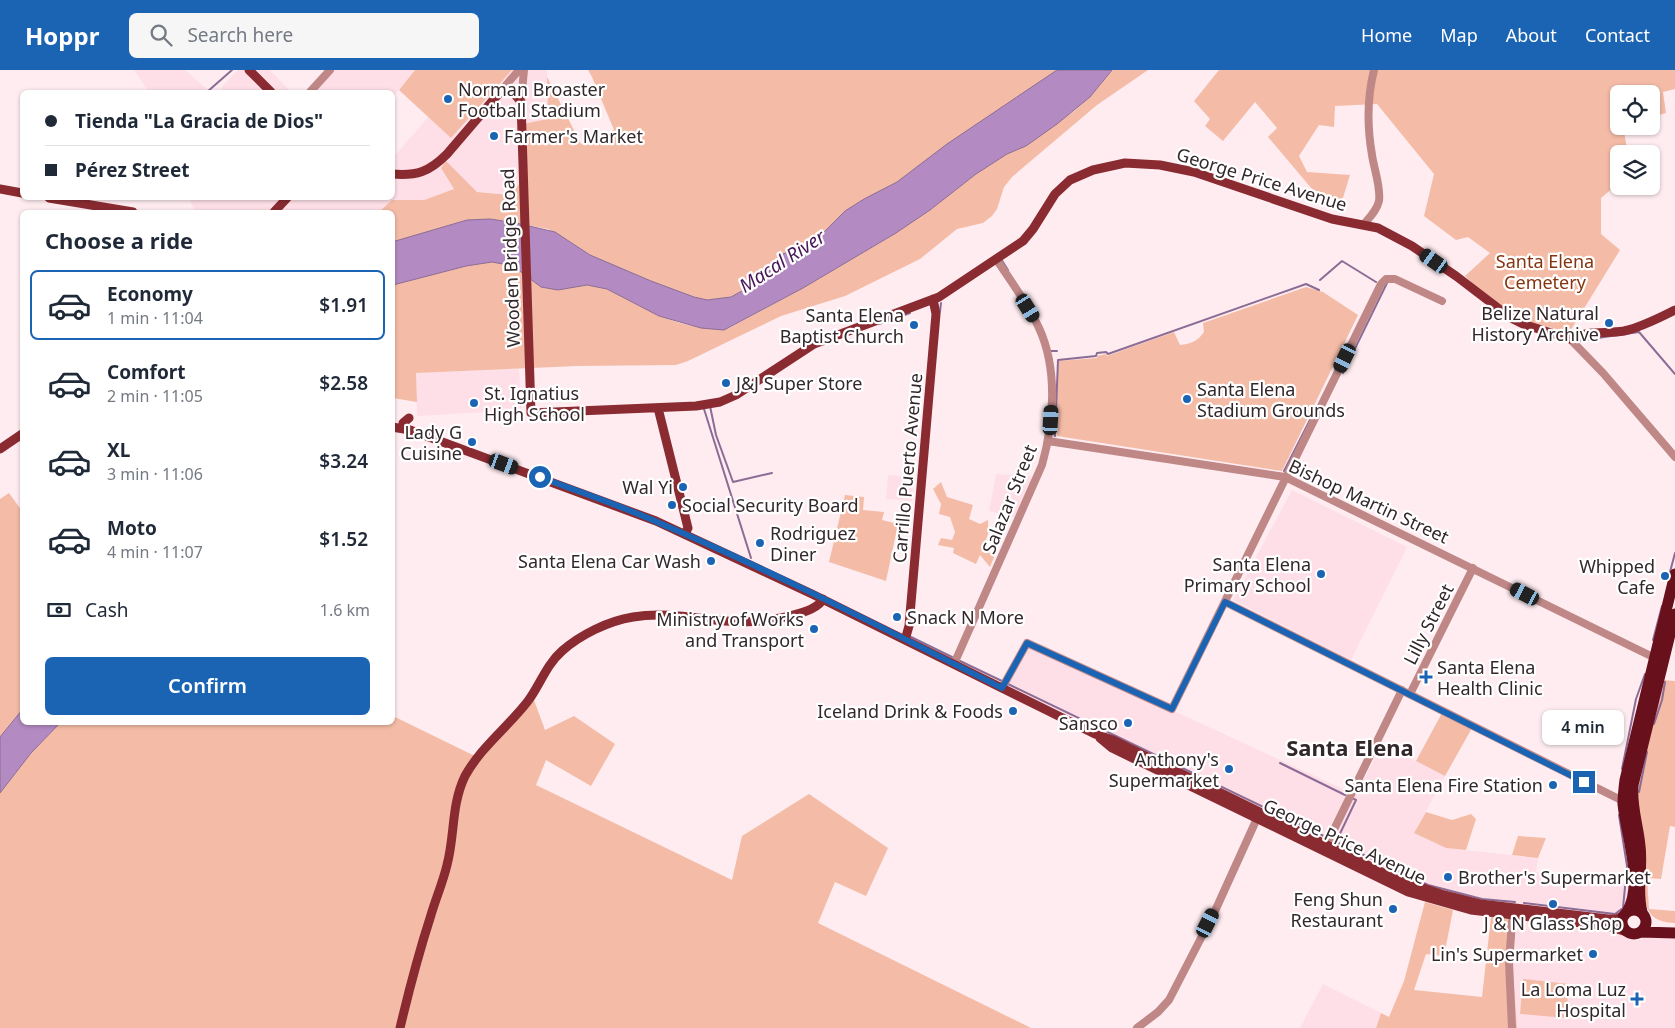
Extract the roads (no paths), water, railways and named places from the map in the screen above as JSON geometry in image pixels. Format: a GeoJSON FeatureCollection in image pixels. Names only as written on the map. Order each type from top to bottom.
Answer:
{"type":"FeatureCollection","features":[{"type":"Feature","properties":{"kind":"highway"},"geometry":{"type":"LineString","coordinates":[[1675,574],[1627,770],[1623,802],[1632,855],[1633,898],[1622,922],[1627,932],[1634,934],[1641,932],[1675,932]]}},
{"type":"Feature","properties":{"kind":"highway"},"geometry":{"type":"LineString","coordinates":[[1641,932],[1647,922],[1639,894],[1640,850],[1632,800],[1633,785],[1675,614]]}},
{"type":"Feature","properties":{"kind":"highway"},"geometry":{"type":"LineString","coordinates":[[1625,913],[1636,909],[1656,923],[1675,926]]}},
{"type":"Feature","properties":{"kind":"main road"},"geometry":{"type":"LineString","coordinates":[[248,70],[269,90]]}},
{"type":"Feature","properties":{"kind":"main road"},"geometry":{"type":"LineString","coordinates":[[395,174],[411,175],[427,170],[447,154],[501,91],[513,92],[522,102]]}},
{"type":"Feature","properties":{"kind":"main road","name":"Wooden Bridge Road"},"geometry":{"type":"LineString","coordinates":[[522,102],[531,413]]}},
{"type":"Feature","properties":{"kind":"main road","name":"George Price Avenue"},"geometry":{"type":"LineString","coordinates":[[531,413],[696,406],[720,402],[746,389],[814,344],[931,300],[996,259],[1029,235],[1055,194],[1064,184],[1084,173],[1125,163],[1147,163],[1184,169],[1332,219],[1364,224],[1388,233],[1412,246],[1456,276],[1510,318],[1570,339]]}},
{"type":"Feature","properties":{"kind":"main road"},"geometry":{"type":"LineString","coordinates":[[0,189],[20,193]]}},
{"type":"Feature","properties":{"kind":"main road"},"geometry":{"type":"LineString","coordinates":[[61,200],[121,210]]}},
{"type":"Feature","properties":{"kind":"main road"},"geometry":{"type":"LineString","coordinates":[[276,210],[285,200]]}},
{"type":"Feature","properties":{"kind":"main road","name":"Carrillo Puerto Avenue"},"geometry":{"type":"LineString","coordinates":[[902,638],[909,626],[924,469],[936,314],[931,300]]}},
{"type":"Feature","properties":{"kind":"main road"},"geometry":{"type":"LineString","coordinates":[[1570,339],[1581,334],[1608,333],[1633,328],[1675,310]]}},
{"type":"Feature","properties":{"kind":"main road"},"geometry":{"type":"LineString","coordinates":[[658,408],[688,528],[685,534]]}},
{"type":"Feature","properties":{"kind":"main road"},"geometry":{"type":"LineString","coordinates":[[404,429],[403,423],[409,418]]}},
{"type":"Feature","properties":{"kind":"main road","name":"George Price Avenue"},"geometry":{"type":"LineString","coordinates":[[395,428],[404,429],[601,500],[685,534],[1096,734],[1112,748],[1259,815],[1408,892],[1471,910],[1608,919],[1617,918],[1625,913]]}},
{"type":"Feature","properties":{"kind":"main road"},"geometry":{"type":"LineString","coordinates":[[0,449],[20,435]]}},
{"type":"Feature","properties":{"kind":"main road"},"geometry":{"type":"LineString","coordinates":[[400,1028],[427,929],[447,866],[452,840],[454,809],[462,783],[484,748],[528,701],[557,656],[567,647],[594,631],[628,618],[669,615],[739,622],[754,621],[807,610],[819,605],[822,599]]}},
{"type":"Feature","properties":{"kind":"main road","name":"George Price Avenue"},"geometry":{"type":"LineString","coordinates":[[1513,912],[1608,926],[1627,932]]}},
{"type":"Feature","properties":{"kind":"street"},"geometry":{"type":"LineString","coordinates":[[312,90],[330,70]]}},
{"type":"Feature","properties":{"kind":"street"},"geometry":{"type":"LineString","coordinates":[[501,91],[519,70]]}},
{"type":"Feature","properties":{"kind":"street"},"geometry":{"type":"LineString","coordinates":[[522,102],[524,70]]}},
{"type":"Feature","properties":{"kind":"street"},"geometry":{"type":"LineString","coordinates":[[1364,224],[1377,207],[1379,196],[1368,117],[1374,70]]}},
{"type":"Feature","properties":{"kind":"street","name":"Salazar Street"},"geometry":{"type":"LineString","coordinates":[[954,664],[1042,465],[1048,441],[1051,388],[1046,348],[1034,318],[996,259]]}},
{"type":"Feature","properties":{"kind":"street"},"geometry":{"type":"LineString","coordinates":[[1002,688],[1027,643],[1172,709],[1285,476],[1383,281],[1388,278],[1395,279],[1442,302]]}},
{"type":"Feature","properties":{"kind":"street","name":"George Price Avenue"},"geometry":{"type":"LineString","coordinates":[[1570,339],[1603,373],[1675,457]]}},
{"type":"Feature","properties":{"kind":"street","name":"Bishop Martin Street"},"geometry":{"type":"LineString","coordinates":[[1048,441],[1285,476],[1655,658]]}},
{"type":"Feature","properties":{"kind":"street","name":"Lilly Street"},"geometry":{"type":"LineString","coordinates":[[1325,848],[1473,568]]}},
{"type":"Feature","properties":{"kind":"street"},"geometry":{"type":"LineString","coordinates":[[1225,602],[1623,802]]}},
{"type":"Feature","properties":{"kind":"street"},"geometry":{"type":"LineString","coordinates":[[1137,1028],[1158,1012],[1169,1000],[1215,911],[1259,815]]}},
{"type":"Feature","properties":{"kind":"street"},"geometry":{"type":"LineString","coordinates":[[1512,1028],[1509,962],[1513,912]]}},
{"type":"Feature","properties":{"kind":"water","name":"Macal River"},"geometry":{"type":"Polygon","coordinates":[[[1057,70],[1112,70],[1090,97],[1026,146],[1007,154],[976,174],[930,210],[896,233],[803,288],[724,330],[701,328],[659,316],[607,289],[587,285],[558,290],[541,287],[513,266],[492,262],[466,266],[395,284],[395,241],[467,220],[490,219],[555,232],[590,255],[694,297],[707,300],[731,297],[758,282],[768,273],[780,255],[812,244],[845,211],[897,182],[947,144],[1057,70]]]}},
{"type":"Feature","properties":{"kind":"water"},"geometry":{"type":"Polygon","coordinates":[[[20,712],[20,725],[58,725],[31,753],[0,793],[0,737],[20,712]]]}},
{"type":"Feature","properties":{"kind":"waterway"},"geometry":{"type":"LineString","coordinates":[[209,90],[232,70]]}},
{"type":"Feature","properties":{"kind":"waterway"},"geometry":{"type":"LineString","coordinates":[[1001,259],[1008,270]]}},
{"type":"Feature","properties":{"kind":"waterway"},"geometry":{"type":"LineString","coordinates":[[1320,280],[1342,261],[1376,282]]}},
{"type":"Feature","properties":{"kind":"waterway"},"geometry":{"type":"LineString","coordinates":[[1343,373],[1387,283]]}},
{"type":"Feature","properties":{"kind":"waterway"},"geometry":{"type":"LineString","coordinates":[[1055,436],[1058,360],[1096,356],[1097,353],[1106,352],[1108,354],[1306,284],[1319,290]]}},
{"type":"Feature","properties":{"kind":"waterway"},"geometry":{"type":"LineString","coordinates":[[940,312],[941,303]]}},
{"type":"Feature","properties":{"kind":"waterway"},"geometry":{"type":"LineString","coordinates":[[879,324],[910,313]]}},
{"type":"Feature","properties":{"kind":"waterway"},"geometry":{"type":"LineString","coordinates":[[1577,341],[1639,332],[1675,374]]}},
{"type":"Feature","properties":{"kind":"waterway"},"geometry":{"type":"LineString","coordinates":[[1050,351],[1057,351]]}},
{"type":"Feature","properties":{"kind":"waterway"},"geometry":{"type":"LineString","coordinates":[[710,406],[716,435],[733,482],[772,473]]}},
{"type":"Feature","properties":{"kind":"waterway"},"geometry":{"type":"LineString","coordinates":[[704,409],[751,558]]}},
{"type":"Feature","properties":{"kind":"waterway"},"geometry":{"type":"LineString","coordinates":[[1284,471],[1312,416]]}},
{"type":"Feature","properties":{"kind":"waterway"},"geometry":{"type":"LineString","coordinates":[[1670,572],[1675,553]]}},
{"type":"Feature","properties":{"kind":"waterway"},"geometry":{"type":"LineString","coordinates":[[1653,640],[1662,606]]}},
{"type":"Feature","properties":{"kind":"waterway"},"geometry":{"type":"LineString","coordinates":[[909,636],[952,657]]}},
{"type":"Feature","properties":{"kind":"waterway"},"geometry":{"type":"LineString","coordinates":[[960,661],[1004,682]]}},
{"type":"Feature","properties":{"kind":"waterway"},"geometry":{"type":"LineString","coordinates":[[1622,769],[1636,699],[1645,674]]}},
{"type":"Feature","properties":{"kind":"waterway"},"geometry":{"type":"LineString","coordinates":[[1654,724],[1662,700],[1665,682]]}},
{"type":"Feature","properties":{"kind":"waterway"},"geometry":{"type":"LineString","coordinates":[[1008,684],[1328,838]]}},
{"type":"Feature","properties":{"kind":"waterway"},"geometry":{"type":"LineString","coordinates":[[1639,792],[1647,752]]}},
{"type":"Feature","properties":{"kind":"waterway"},"geometry":{"type":"LineString","coordinates":[[1280,763],[1345,795]]}},
{"type":"Feature","properties":{"kind":"waterway"},"geometry":{"type":"LineString","coordinates":[[1336,842],[1356,800],[1354,799]]}},
{"type":"Feature","properties":{"kind":"waterway"},"geometry":{"type":"LineString","coordinates":[[1524,903],[1615,914],[1623,908],[1627,866],[1619,815]]}},
{"type":"Feature","properties":{"kind":"waterway"},"geometry":{"type":"LineString","coordinates":[[1332,840],[1428,885],[1482,899],[1515,902]]}},
{"type":"Feature","properties":{"kind":"place","name":"Norman Broaster Football Stadium"},"geometry":{"type":"Point","coordinates":[448,99]}},
{"type":"Feature","properties":{"kind":"place","name":"Farmer's Market"},"geometry":{"type":"Point","coordinates":[494,136]}},
{"type":"Feature","properties":{"kind":"place","name":"Belize Natural History Archive"},"geometry":{"type":"Point","coordinates":[1609,323]}},
{"type":"Feature","properties":{"kind":"place","name":"Santa Elena Baptist Church"},"geometry":{"type":"Point","coordinates":[914,325]}},
{"type":"Feature","properties":{"kind":"place","name":"J&J Super Store"},"geometry":{"type":"Point","coordinates":[726,383]}},
{"type":"Feature","properties":{"kind":"place","name":"Santa Elena Stadium Grounds"},"geometry":{"type":"Point","coordinates":[1187,399]}},
{"type":"Feature","properties":{"kind":"place","name":"St. Ignatius High School"},"geometry":{"type":"Point","coordinates":[474,403]}},
{"type":"Feature","properties":{"kind":"place","name":"Lady G Cuisine"},"geometry":{"type":"Point","coordinates":[472,442]}},
{"type":"Feature","properties":{"kind":"place","name":"Wal Yi"},"geometry":{"type":"Point","coordinates":[683,487]}},
{"type":"Feature","properties":{"kind":"place","name":"Social Security Board"},"geometry":{"type":"Point","coordinates":[672,505]}},
{"type":"Feature","properties":{"kind":"place","name":"Rodriguez Diner"},"geometry":{"type":"Point","coordinates":[760,543]}},
{"type":"Feature","properties":{"kind":"place","name":"Santa Elena Car Wash"},"geometry":{"type":"Point","coordinates":[711,561]}},
{"type":"Feature","properties":{"kind":"place","name":"Santa Elena Primary School"},"geometry":{"type":"Point","coordinates":[1321,574]}},
{"type":"Feature","properties":{"kind":"place","name":"Whipped Cafe"},"geometry":{"type":"Point","coordinates":[1665,576]}},
{"type":"Feature","properties":{"kind":"place","name":"Snack N More"},"geometry":{"type":"Point","coordinates":[897,617]}},
{"type":"Feature","properties":{"kind":"place","name":"Ministry of Works and Transport"},"geometry":{"type":"Point","coordinates":[814,629]}},
{"type":"Feature","properties":{"kind":"place","name":"Santa Elena Health Clinic"},"geometry":{"type":"Point","coordinates":[1426,677]}},
{"type":"Feature","properties":{"kind":"place","name":"Iceland Drink & Foods"},"geometry":{"type":"Point","coordinates":[1013,711]}},
{"type":"Feature","properties":{"kind":"place","name":"Sansco"},"geometry":{"type":"Point","coordinates":[1128,723]}},
{"type":"Feature","properties":{"kind":"place","name":"Anthony's Supermarket"},"geometry":{"type":"Point","coordinates":[1229,769]}},
{"type":"Feature","properties":{"kind":"place","name":"Santa Elena Fire Station"},"geometry":{"type":"Point","coordinates":[1553,785]}},
{"type":"Feature","properties":{"kind":"place","name":"Brother's Supermarket"},"geometry":{"type":"Point","coordinates":[1448,877]}},
{"type":"Feature","properties":{"kind":"place","name":"J & N Glass Shop"},"geometry":{"type":"Point","coordinates":[1553,904]}},
{"type":"Feature","properties":{"kind":"place","name":"Feng Shun Restaurant"},"geometry":{"type":"Point","coordinates":[1393,909]}},
{"type":"Feature","properties":{"kind":"place","name":"Lin's Supermarket"},"geometry":{"type":"Point","coordinates":[1593,954]}},
{"type":"Feature","properties":{"kind":"place","name":"La Loma Luz Hospital"},"geometry":{"type":"Point","coordinates":[1637,999]}},
{"type":"Feature","properties":{"kind":"district","name":"Santa Elena"},"geometry":{"type":"Point","coordinates":[1350,747]}},
{"type":"Feature","properties":{"kind":"park label","name":"Santa Elena Cemetery"},"geometry":{"type":"Point","coordinates":[1545,271]}}]}
